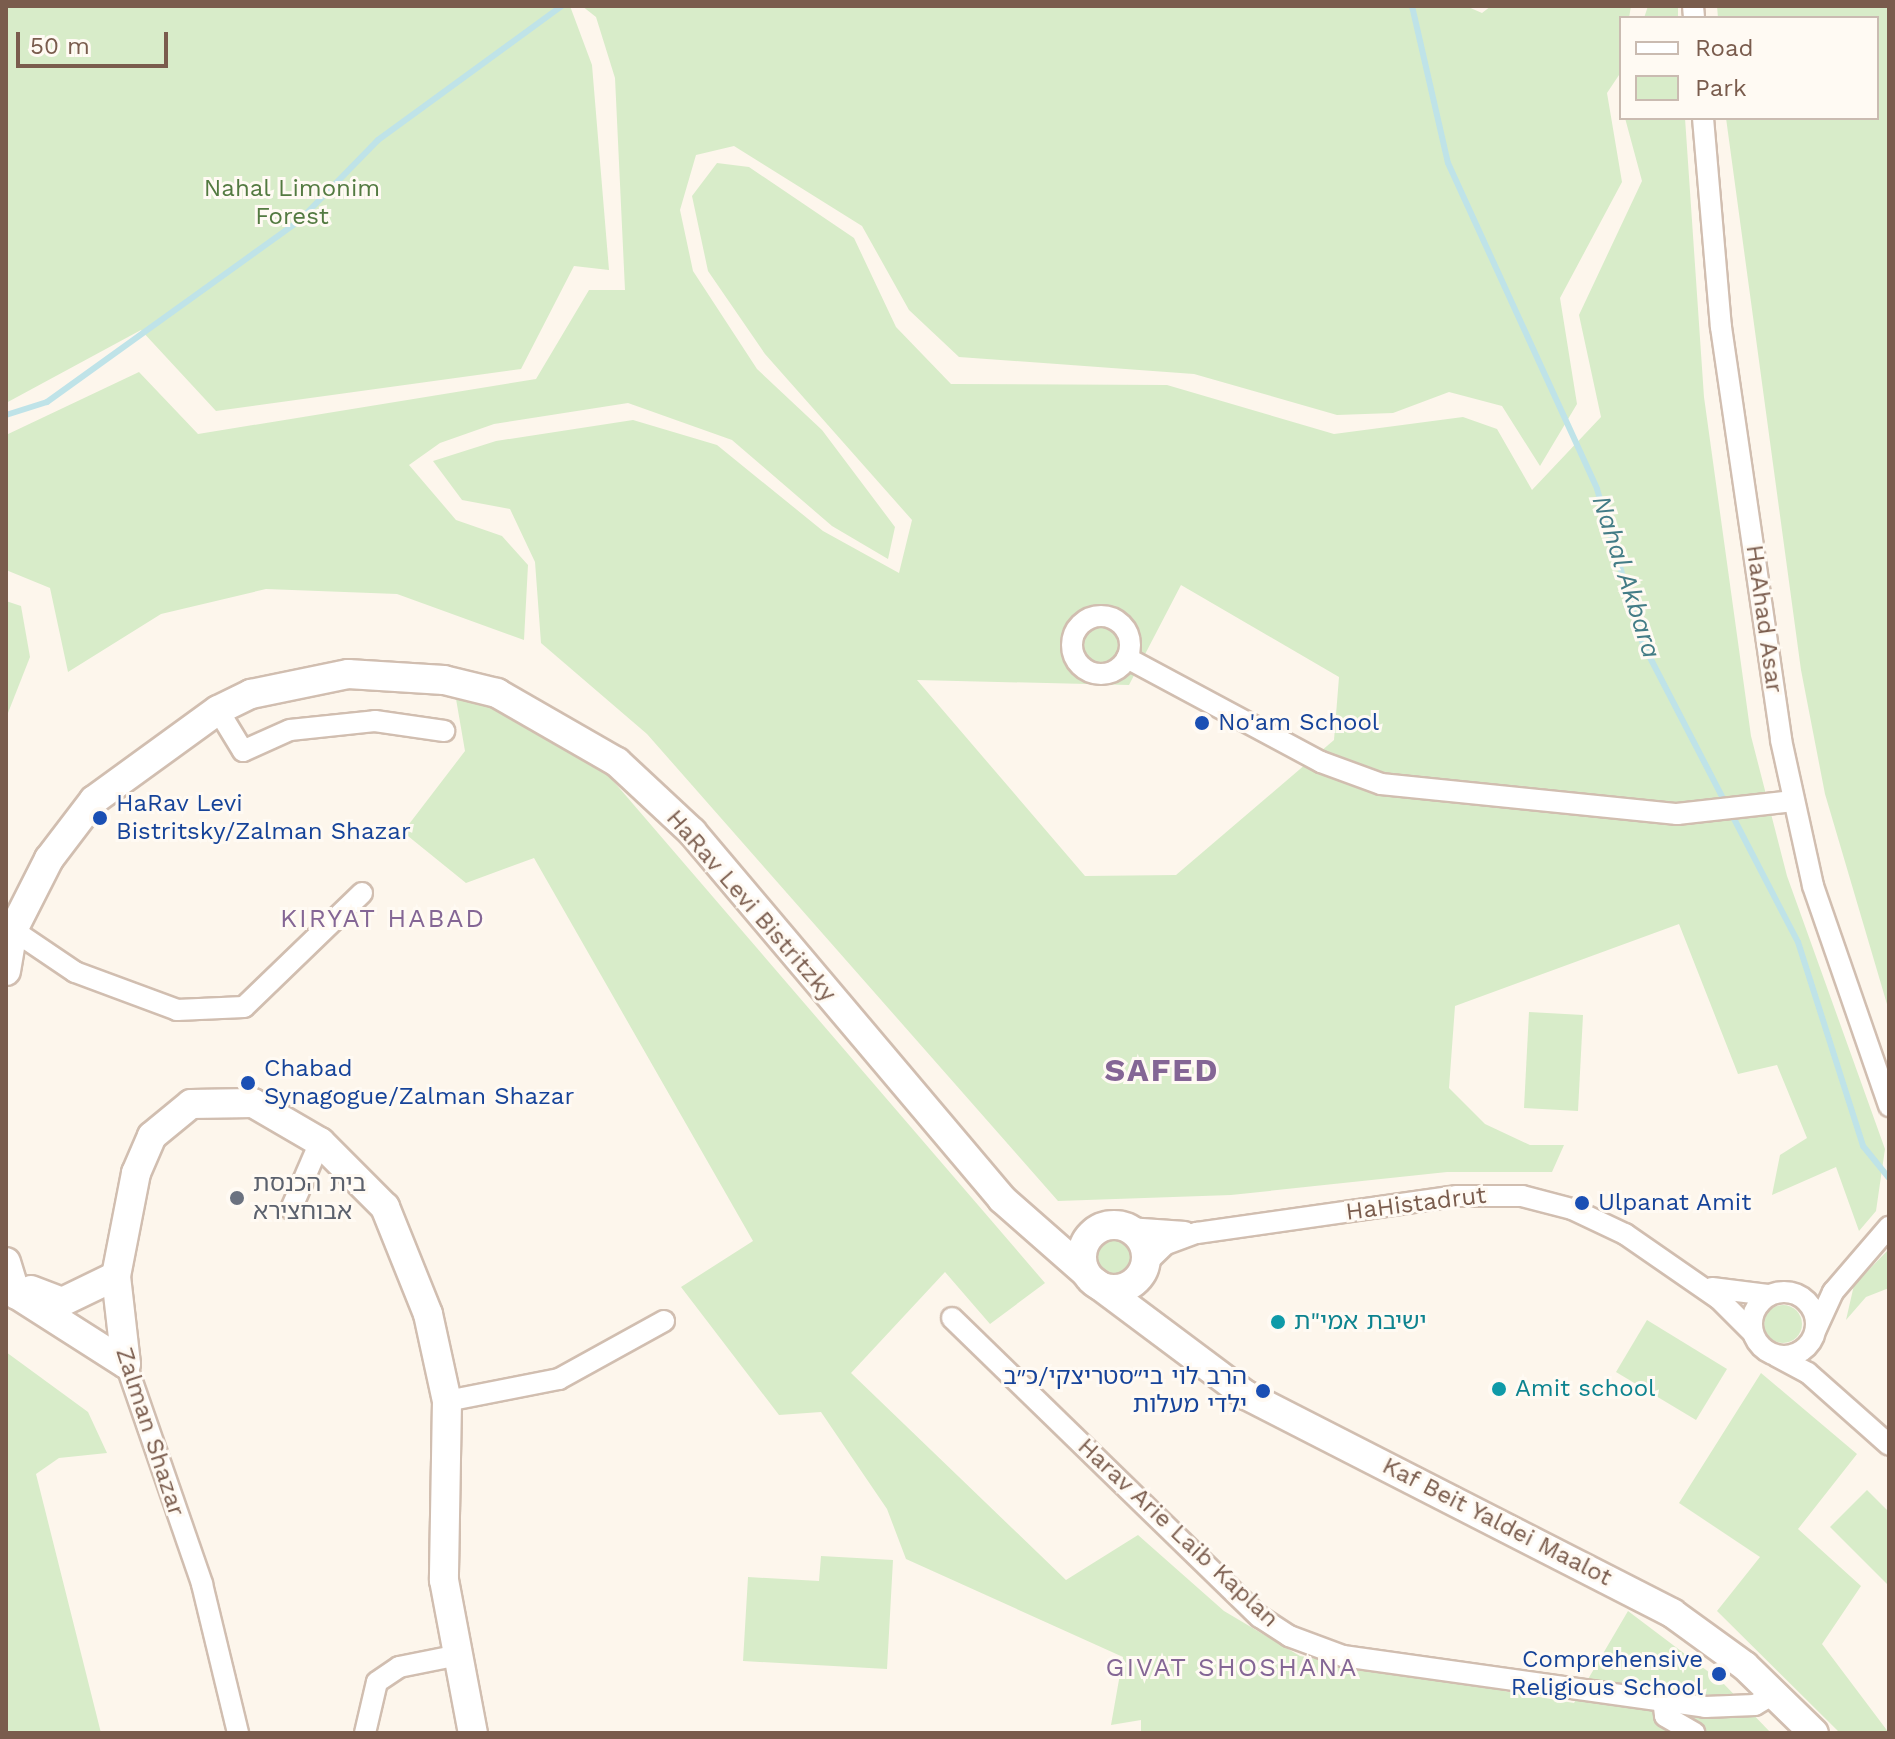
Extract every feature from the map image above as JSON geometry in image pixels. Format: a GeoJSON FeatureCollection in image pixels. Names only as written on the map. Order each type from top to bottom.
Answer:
{"type":"FeatureCollection","features":[{"type":"Feature","properties":{"kind":"street","name":"HaAhad Asar"},"geometry":{"type":"LineString","coordinates":[[1703,120],[1721,327],[1793,801],[1829,938],[1889,1106]]}},
{"type":"Feature","properties":{"kind":"street"},"geometry":{"type":"LineString","coordinates":[[1127,658],[1321,762],[1381,784],[1677,814],[1793,801]]}},
{"type":"Feature","properties":{"kind":"street","name":"HaRav Levi Bistritzky"},"geometry":{"type":"LineString","coordinates":[[6,971],[13,930],[49,859],[94,800],[218,710],[296,683],[391,673],[497,693],[557,723],[617,762],[692,832],[1011,1206],[1088,1276]]}},
{"type":"Feature","properties":{"kind":"street"},"geometry":{"type":"LineString","coordinates":[[218,710],[243,751],[290,730],[361,722],[444,731]]}},
{"type":"Feature","properties":{"kind":"street"},"geometry":{"type":"LineString","coordinates":[[13,930],[75,972],[177,1010],[244,1007],[362,893]]}},
{"type":"Feature","properties":{"kind":"street","name":"Zalman Shazar"},"geometry":{"type":"LineString","coordinates":[[238,1733],[202,1584],[126,1364],[116,1276],[136,1173],[152,1136],[175,1113],[225,1098],[253,1103],[320,1142],[392,1220],[428,1314],[447,1401],[444,1580],[454,1656],[473,1733]]}},
{"type":"Feature","properties":{"kind":"street"},"geometry":{"type":"LineString","coordinates":[[291,1209],[320,1142]]}},
{"type":"Feature","properties":{"kind":"street","name":"HaHistadrut"},"geometry":{"type":"LineString","coordinates":[[1141,1272],[1176,1238],[1209,1231],[1457,1196],[1522,1196],[1599,1219],[1697,1282],[1752,1332]]}},
{"type":"Feature","properties":{"kind":"street","name":"HaRav Levi Bistritzky"},"geometry":{"type":"LineString","coordinates":[[1011,1206],[1063,1228],[1117,1227]]}},
{"type":"Feature","properties":{"kind":"street"},"geometry":{"type":"LineString","coordinates":[[1117,1227],[1142,1241],[1141,1272],[1116,1289],[1088,1276],[1087,1238],[1117,1227]]}},
{"type":"Feature","properties":{"kind":"street","name":"HaHistadrut"},"geometry":{"type":"LineString","coordinates":[[1117,1227],[1209,1231]]}},
{"type":"Feature","properties":{"kind":"street"},"geometry":{"type":"LineString","coordinates":[[1775,1355],[1795,1354],[1815,1332],[1854,1268],[1889,1227]]}},
{"type":"Feature","properties":{"kind":"street"},"geometry":{"type":"LineString","coordinates":[[1854,1268],[1790,1292],[1768,1295],[1753,1313],[1752,1332],[1775,1355],[1838,1400],[1889,1445]]}},
{"type":"Feature","properties":{"kind":"street"},"geometry":{"type":"LineString","coordinates":[[8,1269],[62,1302],[116,1276]]}},
{"type":"Feature","properties":{"kind":"street"},"geometry":{"type":"LineString","coordinates":[[8,1269],[16,1294],[126,1364]]}},
{"type":"Feature","properties":{"kind":"street","name":"Kaf Beit Yaldei Maalot"},"geometry":{"type":"LineString","coordinates":[[1141,1272],[1141,1306],[1162,1336]]}},
{"type":"Feature","properties":{"kind":"street","name":"Kaf Beit Yaldei Maalot"},"geometry":{"type":"LineString","coordinates":[[1088,1276],[1162,1336],[1246,1395],[1672,1613],[1775,1693],[1814,1733]]}},
{"type":"Feature","properties":{"kind":"street","name":"HaHistadrut"},"geometry":{"type":"LineString","coordinates":[[1697,1282],[1768,1295]]}},
{"type":"Feature","properties":{"kind":"street"},"geometry":{"type":"LineString","coordinates":[[1790,1292],[1812,1307],[1814,1352],[1838,1400]]}},
{"type":"Feature","properties":{"kind":"street","name":"Harav Arie Laib Kaplan"},"geometry":{"type":"LineString","coordinates":[[952,1318],[1260,1617],[1289,1636],[1343,1656],[1663,1699],[1737,1707],[1775,1693]]}},
{"type":"Feature","properties":{"kind":"street"},"geometry":{"type":"LineString","coordinates":[[447,1401],[559,1379],[664,1321]]}},
{"type":"Feature","properties":{"kind":"street"},"geometry":{"type":"LineString","coordinates":[[365,1733],[377,1682],[399,1667],[454,1656]]}},
{"type":"Feature","properties":{"kind":"street"},"geometry":{"type":"LineString","coordinates":[[1663,1699],[1665,1716],[1695,1733]]}},
{"type":"Feature","properties":{"kind":"green space","name":"Nahal Limonim Forest"},"geometry":{"type":"Polygon","coordinates":[[[6,6],[570,6],[592,65],[609,270],[574,266],[521,369],[216,411],[141,330],[6,403],[6,6]]]}},
{"type":"Feature","properties":{"kind":"green space"},"geometry":{"type":"Polygon","coordinates":[[[582,6],[1466,6],[1482,13],[1491,6],[1631,6],[1629,16],[1619,16],[1619,75],[1607,93],[1622,182],[1560,298],[1577,404],[1540,466],[1502,406],[1449,392],[1393,413],[1337,415],[1194,374],[959,357],[909,310],[862,226],[734,146],[696,155],[680,210],[693,271],[757,369],[822,430],[895,527],[888,559],[832,526],[732,440],[628,403],[494,424],[440,443],[409,465],[456,520],[502,536],[528,565],[524,640],[397,594],[266,589],[161,614],[68,672],[50,588],[6,570],[6,435],[139,372],[198,434],[536,379],[589,290],[625,290],[615,78],[596,17],[582,6]]]}},
{"type":"Feature","properties":{"kind":"green space"},"geometry":{"type":"Polygon","coordinates":[[[1648,6],[1678,6],[1678,16],[1645,16],[1648,6]]]}},
{"type":"Feature","properties":{"kind":"green space"},"geometry":{"type":"Polygon","coordinates":[[[1717,6],[1889,6],[1889,1011],[1825,794],[1801,670],[1726,120],[1879,120],[1879,16],[1718,16],[1717,6]]]}},
{"type":"Feature","properties":{"kind":"green space"},"geometry":{"type":"Polygon","coordinates":[[[1626,120],[1685,120],[1704,397],[1751,736],[1787,876],[1885,1149],[1876,1211],[1859,1231],[1836,1167],[1772,1195],[1780,1155],[1807,1138],[1777,1065],[1738,1074],[1679,924],[1455,1006],[1449,1088],[1485,1124],[1530,1145],[1564,1145],[1552,1172],[1447,1172],[1231,1195],[1058,1201],[647,734],[541,643],[535,562],[510,509],[462,500],[433,461],[496,441],[633,420],[717,445],[823,531],[899,573],[912,520],[765,354],[708,271],[692,196],[717,163],[749,167],[854,238],[896,327],[951,384],[1167,385],[1334,434],[1463,417],[1497,429],[1532,490],[1601,417],[1579,315],[1642,181],[1626,120]],[[1181,585],[1129,685],[917,680],[1085,876],[1176,875],[1334,740],[1339,677],[1181,585]]]}},
{"type":"Feature","properties":{"kind":"green space"},"geometry":{"type":"Polygon","coordinates":[[[6,601],[21,606],[30,657],[6,718],[6,601]]]}},
{"type":"Feature","properties":{"kind":"green space"},"geometry":{"type":"Polygon","coordinates":[[[451,670],[584,747],[1045,1283],[990,1324],[945,1272],[851,1373],[1066,1580],[1138,1535],[1224,1611],[1300,1656],[1574,1703],[1628,1611],[1722,1682],[1771,1733],[1141,1733],[1141,1720],[1111,1725],[1123,1657],[906,1559],[887,1509],[821,1412],[779,1415],[681,1287],[753,1241],[534,858],[466,883],[403,832],[465,751],[451,670]]]}},
{"type":"Feature","properties":{"kind":"green space"},"geometry":{"type":"Polygon","coordinates":[[[1529,1012],[1583,1015],[1578,1111],[1524,1108],[1529,1012]]]}},
{"type":"Feature","properties":{"kind":"green space"},"geometry":{"type":"Polygon","coordinates":[[[1114,1236],[1129,1242],[1135,1257],[1129,1272],[1114,1278],[1099,1272],[1093,1257],[1099,1242],[1114,1236]]]}},
{"type":"Feature","properties":{"kind":"green space"},"geometry":{"type":"Polygon","coordinates":[[[1889,1249],[1889,1288],[1866,1297],[1846,1320],[1854,1285],[1889,1249]]]}},
{"type":"Feature","properties":{"kind":"green space"},"geometry":{"type":"Polygon","coordinates":[[[1783,1305],[1796,1311],[1802,1324],[1796,1337],[1783,1343],[1770,1337],[1764,1324],[1770,1311],[1783,1305]]]}},
{"type":"Feature","properties":{"kind":"green space"},"geometry":{"type":"Polygon","coordinates":[[[1647,1320],[1727,1369],[1696,1420],[1616,1372],[1647,1320]]]}},
{"type":"Feature","properties":{"kind":"green space"},"geometry":{"type":"Polygon","coordinates":[[[6,1352],[88,1412],[107,1453],[59,1458],[36,1474],[101,1733],[6,1733],[6,1352]]]}},
{"type":"Feature","properties":{"kind":"green space"},"geometry":{"type":"Polygon","coordinates":[[[1761,1373],[1857,1454],[1798,1529],[1861,1586],[1822,1644],[1889,1733],[1840,1733],[1717,1611],[1760,1557],[1679,1503],[1761,1373]]]}},
{"type":"Feature","properties":{"kind":"green space"},"geometry":{"type":"Polygon","coordinates":[[[1867,1490],[1889,1512],[1887,1584],[1830,1527],[1867,1490]]]}},
{"type":"Feature","properties":{"kind":"green space"},"geometry":{"type":"Polygon","coordinates":[[[821,1556],[893,1560],[887,1669],[743,1661],[748,1577],[819,1581],[821,1556]]]}},
{"type":"Feature","properties":{"kind":"waterway"},"geometry":{"type":"LineString","coordinates":[[6,415],[47,402],[299,221],[378,140],[562,6]]}},
{"type":"Feature","properties":{"kind":"waterway","name":"Nahal Akbara"},"geometry":{"type":"LineString","coordinates":[[1412,6],[1448,163],[1597,489],[1643,644],[1726,804]]}},
{"type":"Feature","properties":{"kind":"waterway","name":"Nahal Akbara"},"geometry":{"type":"LineString","coordinates":[[1731,813],[1798,942],[1863,1146],[1889,1178]]}},
{"type":"Feature","properties":{"kind":"place","name":"No'am School"},"geometry":{"type":"Point","coordinates":[1202,723]}},
{"type":"Feature","properties":{"kind":"place","name":"HaRav Levi Bistritsky/Zalman Shazar"},"geometry":{"type":"Point","coordinates":[100,818]}},
{"type":"Feature","properties":{"kind":"place","name":"Chabad Synagogue/Zalman Shazar"},"geometry":{"type":"Point","coordinates":[248,1083]}},
{"type":"Feature","properties":{"kind":"place","name":"בית הכנסת אבוחצירא"},"geometry":{"type":"Point","coordinates":[237,1198]}},
{"type":"Feature","properties":{"kind":"place","name":"Ulpanat Amit"},"geometry":{"type":"Point","coordinates":[1582,1203]}},
{"type":"Feature","properties":{"kind":"place","name":"ישיבת אמי\"ת"},"geometry":{"type":"Point","coordinates":[1278,1322]}},
{"type":"Feature","properties":{"kind":"place","name":"Amit school"},"geometry":{"type":"Point","coordinates":[1499,1389]}},
{"type":"Feature","properties":{"kind":"place","name":"הרב לוי בי״סטריצקי/כ״ב ילדי מעלות"},"geometry":{"type":"Point","coordinates":[1263,1391]}},
{"type":"Feature","properties":{"kind":"place","name":"Comprehensive Religious School"},"geometry":{"type":"Point","coordinates":[1719,1674]}},
{"type":"Feature","properties":{"kind":"district","name":"KIRYAT HABAD"},"geometry":{"type":"Point","coordinates":[383,919]}},
{"type":"Feature","properties":{"kind":"district","name":"SAFED"},"geometry":{"type":"Point","coordinates":[1162,1070]}},
{"type":"Feature","properties":{"kind":"district","name":"GIVAT SHOSHANA"},"geometry":{"type":"Point","coordinates":[1232,1668]}}]}
